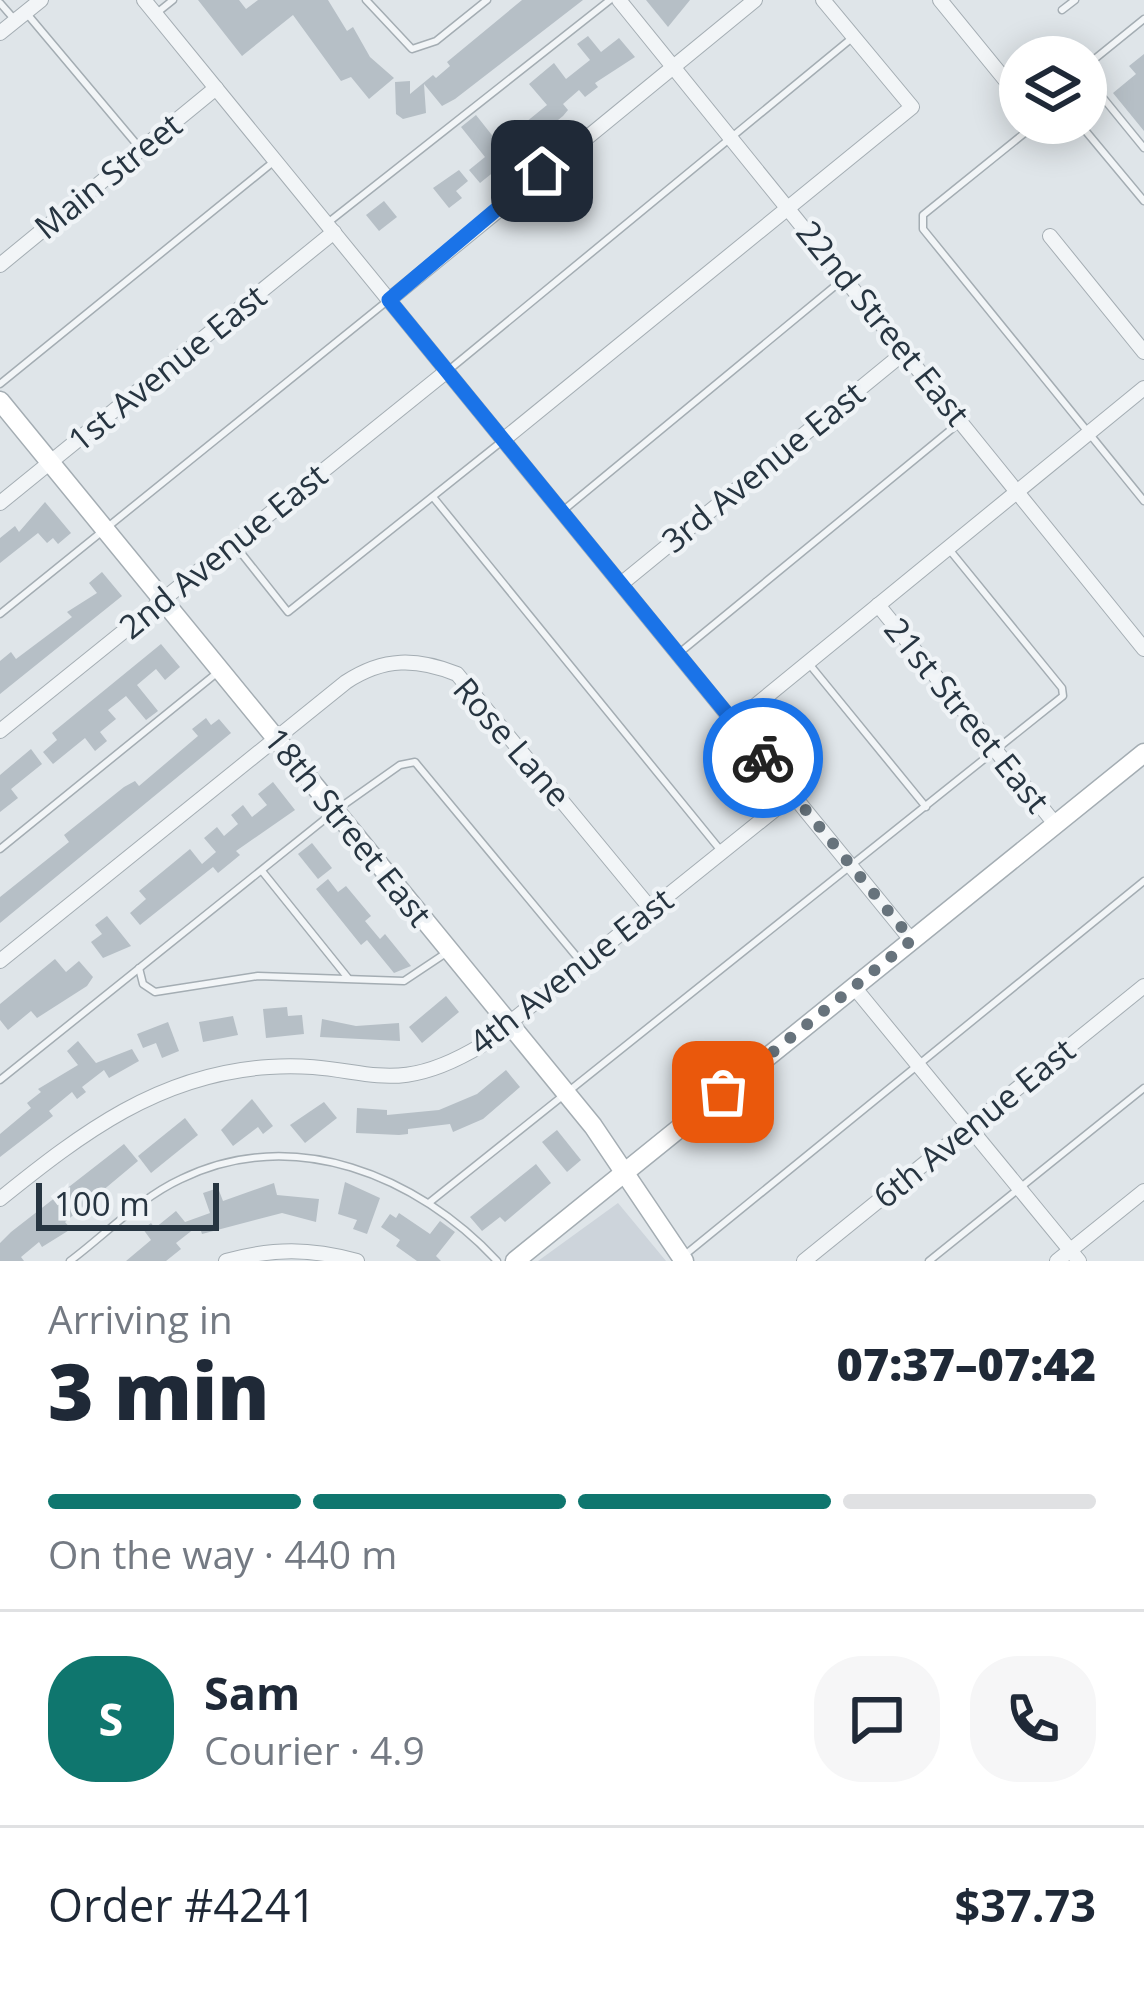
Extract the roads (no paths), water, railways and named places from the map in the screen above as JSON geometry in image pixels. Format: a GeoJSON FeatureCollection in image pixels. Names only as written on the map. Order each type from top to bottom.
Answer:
{"type":"FeatureCollection","features":[{"type":"Feature","properties":{"kind":"street"},"geometry":{"type":"LineString","coordinates":[[0,33],[41,0]]}},
{"type":"Feature","properties":{"kind":"street"},"geometry":{"type":"LineString","coordinates":[[144,0],[912,940]]}},
{"type":"Feature","properties":{"kind":"street","name":"22nd Street East"},"geometry":{"type":"LineString","coordinates":[[615,0],[790,207],[1143,647]]}},
{"type":"Feature","properties":{"kind":"street"},"geometry":{"type":"LineString","coordinates":[[389,300],[755,0]]}},
{"type":"Feature","properties":{"kind":"street"},"geometry":{"type":"LineString","coordinates":[[503,440],[912,107],[824,0]]}},
{"type":"Feature","properties":{"kind":"street"},"geometry":{"type":"LineString","coordinates":[[940,0],[999,72]]}},
{"type":"Feature","properties":{"kind":"street","name":"Main Street"},"geometry":{"type":"LineString","coordinates":[[0,265],[216,88]]}},
{"type":"Feature","properties":{"kind":"street","name":"1st Avenue East"},"geometry":{"type":"LineString","coordinates":[[0,503],[330,228]]}},
{"type":"Feature","properties":{"kind":"street"},"geometry":{"type":"LineString","coordinates":[[1049,236],[1144,352]]}},
{"type":"Feature","properties":{"kind":"street","name":"3rd Avenue East"},"geometry":{"type":"LineString","coordinates":[[621,584],[906,351]]}},
{"type":"Feature","properties":{"kind":"street","name":"2nd Avenue East"},"geometry":{"type":"LineString","coordinates":[[0,731],[447,371]]}},
{"type":"Feature","properties":{"kind":"street"},"geometry":{"type":"LineString","coordinates":[[734,723],[1144,388]]}},
{"type":"Feature","properties":{"kind":"street","name":"18th Street East"},"geometry":{"type":"LineString","coordinates":[[0,401],[566,1094],[626,1172],[683,1259]]}},
{"type":"Feature","properties":{"kind":"street","name":"21st Street East"},"geometry":{"type":"LineString","coordinates":[[878,605],[1056,825]]}},
{"type":"Feature","properties":{"kind":"street","name":"Rose Lane"},"geometry":{"type":"LineString","coordinates":[[0,961],[365,670],[423,661],[457,674],[651,909]]}},
{"type":"Feature","properties":{"kind":"street"},"geometry":{"type":"LineString","coordinates":[[515,1261],[1144,754]]}},
{"type":"Feature","properties":{"kind":"street","name":"4th Avenue East"},"geometry":{"type":"LineString","coordinates":[[0,1199],[92,1125],[143,1098],[206,1076],[269,1067],[404,1079],[445,1068],[508,1024],[793,795]]}},
{"type":"Feature","properties":{"kind":"street","name":"6th Avenue East"},"geometry":{"type":"LineString","coordinates":[[804,1261],[1144,986]]}},
{"type":"Feature","properties":{"kind":"street"},"geometry":{"type":"LineString","coordinates":[[854,987],[1019,1188],[1068,1257],[1144,1191]]}},
{"type":"Feature","properties":{"kind":"street"},"geometry":{"type":"LineString","coordinates":[[226,1261],[268,1250],[317,1250],[357,1261]]}},
{"type":"Feature","properties":{"kind":"lane"},"geometry":{"type":"LineString","coordinates":[[155,14],[173,0]]}},
{"type":"Feature","properties":{"kind":"lane"},"geometry":{"type":"LineString","coordinates":[[366,0],[412,49],[436,41],[487,0]]}},
{"type":"Feature","properties":{"kind":"lane"},"geometry":{"type":"LineString","coordinates":[[330,228],[615,0]]}},
{"type":"Feature","properties":{"kind":"lane"},"geometry":{"type":"LineString","coordinates":[[1062,10],[1075,0]]}},
{"type":"Feature","properties":{"kind":"lane"},"geometry":{"type":"LineString","coordinates":[[0,4],[20,16],[142,150]]}},
{"type":"Feature","properties":{"kind":"lane"},"geometry":{"type":"LineString","coordinates":[[1107,49],[1144,19]]}},
{"type":"Feature","properties":{"kind":"lane"},"geometry":{"type":"LineString","coordinates":[[447,371],[853,37]]}},
{"type":"Feature","properties":{"kind":"lane"},"geometry":{"type":"LineString","coordinates":[[1107,103],[1144,148]]}},
{"type":"Feature","properties":{"kind":"lane"},"geometry":{"type":"LineString","coordinates":[[1011,144],[923,215],[923,229],[1144,501]]}},
{"type":"Feature","properties":{"kind":"lane"},"geometry":{"type":"LineString","coordinates":[[1096,144],[1144,201]]}},
{"type":"Feature","properties":{"kind":"lane"},"geometry":{"type":"LineString","coordinates":[[0,384],[275,161]]}},
{"type":"Feature","properties":{"kind":"lane"},"geometry":{"type":"LineString","coordinates":[[562,512],[847,277]]}},
{"type":"Feature","properties":{"kind":"lane"},"geometry":{"type":"LineString","coordinates":[[0,614],[389,300]]}},
{"type":"Feature","properties":{"kind":"lane"},"geometry":{"type":"LineString","coordinates":[[678,654],[962,421]]}},
{"type":"Feature","properties":{"kind":"lane"},"geometry":{"type":"LineString","coordinates":[[233,543],[288,612],[503,440]]}},
{"type":"Feature","properties":{"kind":"lane"},"geometry":{"type":"LineString","coordinates":[[433,497],[722,852]]}},
{"type":"Feature","properties":{"kind":"lane"},"geometry":{"type":"LineString","coordinates":[[430,1202],[1063,696],[1062,688],[948,548]]}},
{"type":"Feature","properties":{"kind":"lane"},"geometry":{"type":"LineString","coordinates":[[807,663],[926,807]]}},
{"type":"Feature","properties":{"kind":"lane"},"geometry":{"type":"LineString","coordinates":[[0,849],[221,669]]}},
{"type":"Feature","properties":{"kind":"lane"},"geometry":{"type":"LineString","coordinates":[[0,1081],[335,811],[400,765],[415,762],[582,963]]}},
{"type":"Feature","properties":{"kind":"lane"},"geometry":{"type":"LineString","coordinates":[[262,871],[348,978]]}},
{"type":"Feature","properties":{"kind":"lane"},"geometry":{"type":"LineString","coordinates":[[683,1259],[1144,881]]}},
{"type":"Feature","properties":{"kind":"lane"},"geometry":{"type":"LineString","coordinates":[[139,968],[143,984],[155,992],[258,976],[404,981],[448,950]]}},
{"type":"Feature","properties":{"kind":"lane"},"geometry":{"type":"LineString","coordinates":[[929,1261],[1144,1088]]}},
{"type":"Feature","properties":{"kind":"lane"},"geometry":{"type":"LineString","coordinates":[[70,1261],[178,1179],[256,1158],[347,1165],[394,1180],[430,1202],[497,1261]]}}]}
